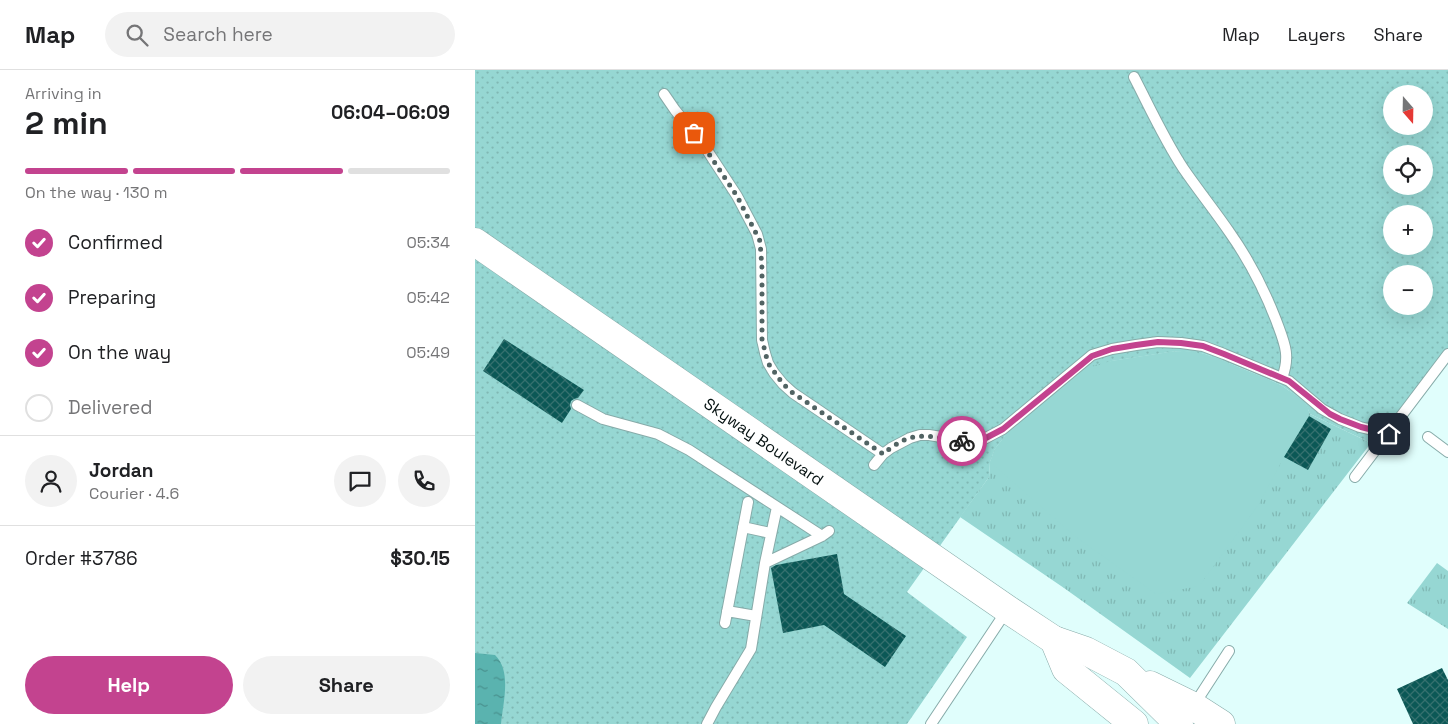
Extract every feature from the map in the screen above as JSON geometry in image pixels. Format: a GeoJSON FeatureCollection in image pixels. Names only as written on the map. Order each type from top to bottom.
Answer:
{"type":"FeatureCollection","features":[{"type":"Feature","properties":{"kind":"main road","name":"Skyway Boulevard"},"geometry":{"type":"LineString","coordinates":[[475,242],[1054,640],[1086,651],[1126,672],[1186,715],[1221,724]]}},
{"type":"Feature","properties":{"kind":"main road"},"geometry":{"type":"LineString","coordinates":[[1054,640],[1066,669],[1134,724]]}},
{"type":"Feature","properties":{"kind":"lane"},"geometry":{"type":"LineString","coordinates":[[1134,78],[1165,138],[1183,167],[1230,232],[1254,270],[1271,306],[1286,347],[1287,368],[1283,378]]}},
{"type":"Feature","properties":{"kind":"lane"},"geometry":{"type":"LineString","coordinates":[[664,94],[713,159],[737,196],[760,241],[762,340],[768,363],[774,373],[793,393],[883,454]]}},
{"type":"Feature","properties":{"kind":"lane"},"geometry":{"type":"LineString","coordinates":[[874,465],[883,454],[900,442],[920,435],[966,442],[984,439],[1003,429],[1092,356],[1112,349],[1158,342],[1203,346],[1224,354],[1283,378],[1296,386],[1330,414],[1361,427],[1389,434]]}},
{"type":"Feature","properties":{"kind":"lane"},"geometry":{"type":"LineString","coordinates":[[1355,477],[1448,354]]}},
{"type":"Feature","properties":{"kind":"lane"},"geometry":{"type":"LineString","coordinates":[[577,405],[603,419],[658,434],[672,440],[777,507],[825,534],[765,563]]}},
{"type":"Feature","properties":{"kind":"lane"},"geometry":{"type":"LineString","coordinates":[[1428,437],[1448,452]]}},
{"type":"Feature","properties":{"kind":"lane"},"geometry":{"type":"LineString","coordinates":[[725,622],[748,502]]}},
{"type":"Feature","properties":{"kind":"lane"},"geometry":{"type":"LineString","coordinates":[[707,724],[751,648],[765,563],[777,507]]}},
{"type":"Feature","properties":{"kind":"lane"},"geometry":{"type":"LineString","coordinates":[[743,527],[771,533]]}},
{"type":"Feature","properties":{"kind":"lane"},"geometry":{"type":"LineString","coordinates":[[931,724],[1007,609]]}},
{"type":"Feature","properties":{"kind":"lane"},"geometry":{"type":"LineString","coordinates":[[727,611],[756,616]]}},
{"type":"Feature","properties":{"kind":"lane"},"geometry":{"type":"LineString","coordinates":[[1186,715],[1229,651]]}},
{"type":"Feature","properties":{"kind":"green space"},"geometry":{"type":"Polygon","coordinates":[[[475,70],[1448,70],[1448,348],[1401,408],[1371,443],[1310,414],[1305,402],[1281,385],[1205,354],[1184,351],[1112,361],[1066,381],[1008,432],[995,449],[990,462],[989,477],[907,592],[967,637],[907,724],[475,724],[475,70]]]}},
{"type":"Feature","properties":{"kind":"green space"},"geometry":{"type":"Polygon","coordinates":[[[1184,351],[1196,352],[1217,358],[1281,385],[1305,402],[1310,414],[1371,443],[1190,678],[960,517],[989,477],[990,462],[995,449],[1008,432],[1087,367],[1112,361],[1184,351]]]}},
{"type":"Feature","properties":{"kind":"green space"},"geometry":{"type":"Polygon","coordinates":[[[1184,351],[1205,354],[1268,379],[1305,402],[1309,416],[1259,504],[1199,586],[1156,594],[1076,537],[990,462],[995,449],[1008,432],[1066,381],[1082,370],[1112,361],[1184,351]]]}},
{"type":"Feature","properties":{"kind":"green space"},"geometry":{"type":"Polygon","coordinates":[[[1437,563],[1448,571],[1448,629],[1407,603],[1437,563]]]}},
{"type":"Feature","properties":{"kind":"water"},"geometry":{"type":"Polygon","coordinates":[[[475,653],[495,655],[503,670],[505,688],[501,724],[475,724],[475,653]]]}},
{"type":"Feature","properties":{"kind":"building"},"geometry":{"type":"Polygon","coordinates":[[[504,339],[584,390],[578,398],[571,401],[571,409],[562,423],[483,371],[504,339]]]}},
{"type":"Feature","properties":{"kind":"building"},"geometry":{"type":"Polygon","coordinates":[[[1309,416],[1331,429],[1308,470],[1284,457],[1309,416]]]}},
{"type":"Feature","properties":{"kind":"building"},"geometry":{"type":"Polygon","coordinates":[[[837,554],[844,594],[906,636],[885,667],[824,625],[783,633],[771,568],[776,565],[837,554]]]}},
{"type":"Feature","properties":{"kind":"building"},"geometry":{"type":"Polygon","coordinates":[[[1442,668],[1448,680],[1448,724],[1413,724],[1397,689],[1442,668]]]}},
{"type":"Feature","properties":{"kind":"way so far"},"geometry":{"type":"LineString","coordinates":[[694,133],[737,196],[760,241],[762,340],[768,363],[783,384],[793,393],[883,454],[900,442],[920,435],[962,441]]}},
{"type":"Feature","properties":{"kind":"route"},"geometry":{"type":"LineString","coordinates":[[962,441],[984,439],[1003,429],[1092,356],[1112,349],[1158,342],[1203,346],[1224,354],[1289,381],[1330,414],[1350,424],[1389,434]]}}]}
